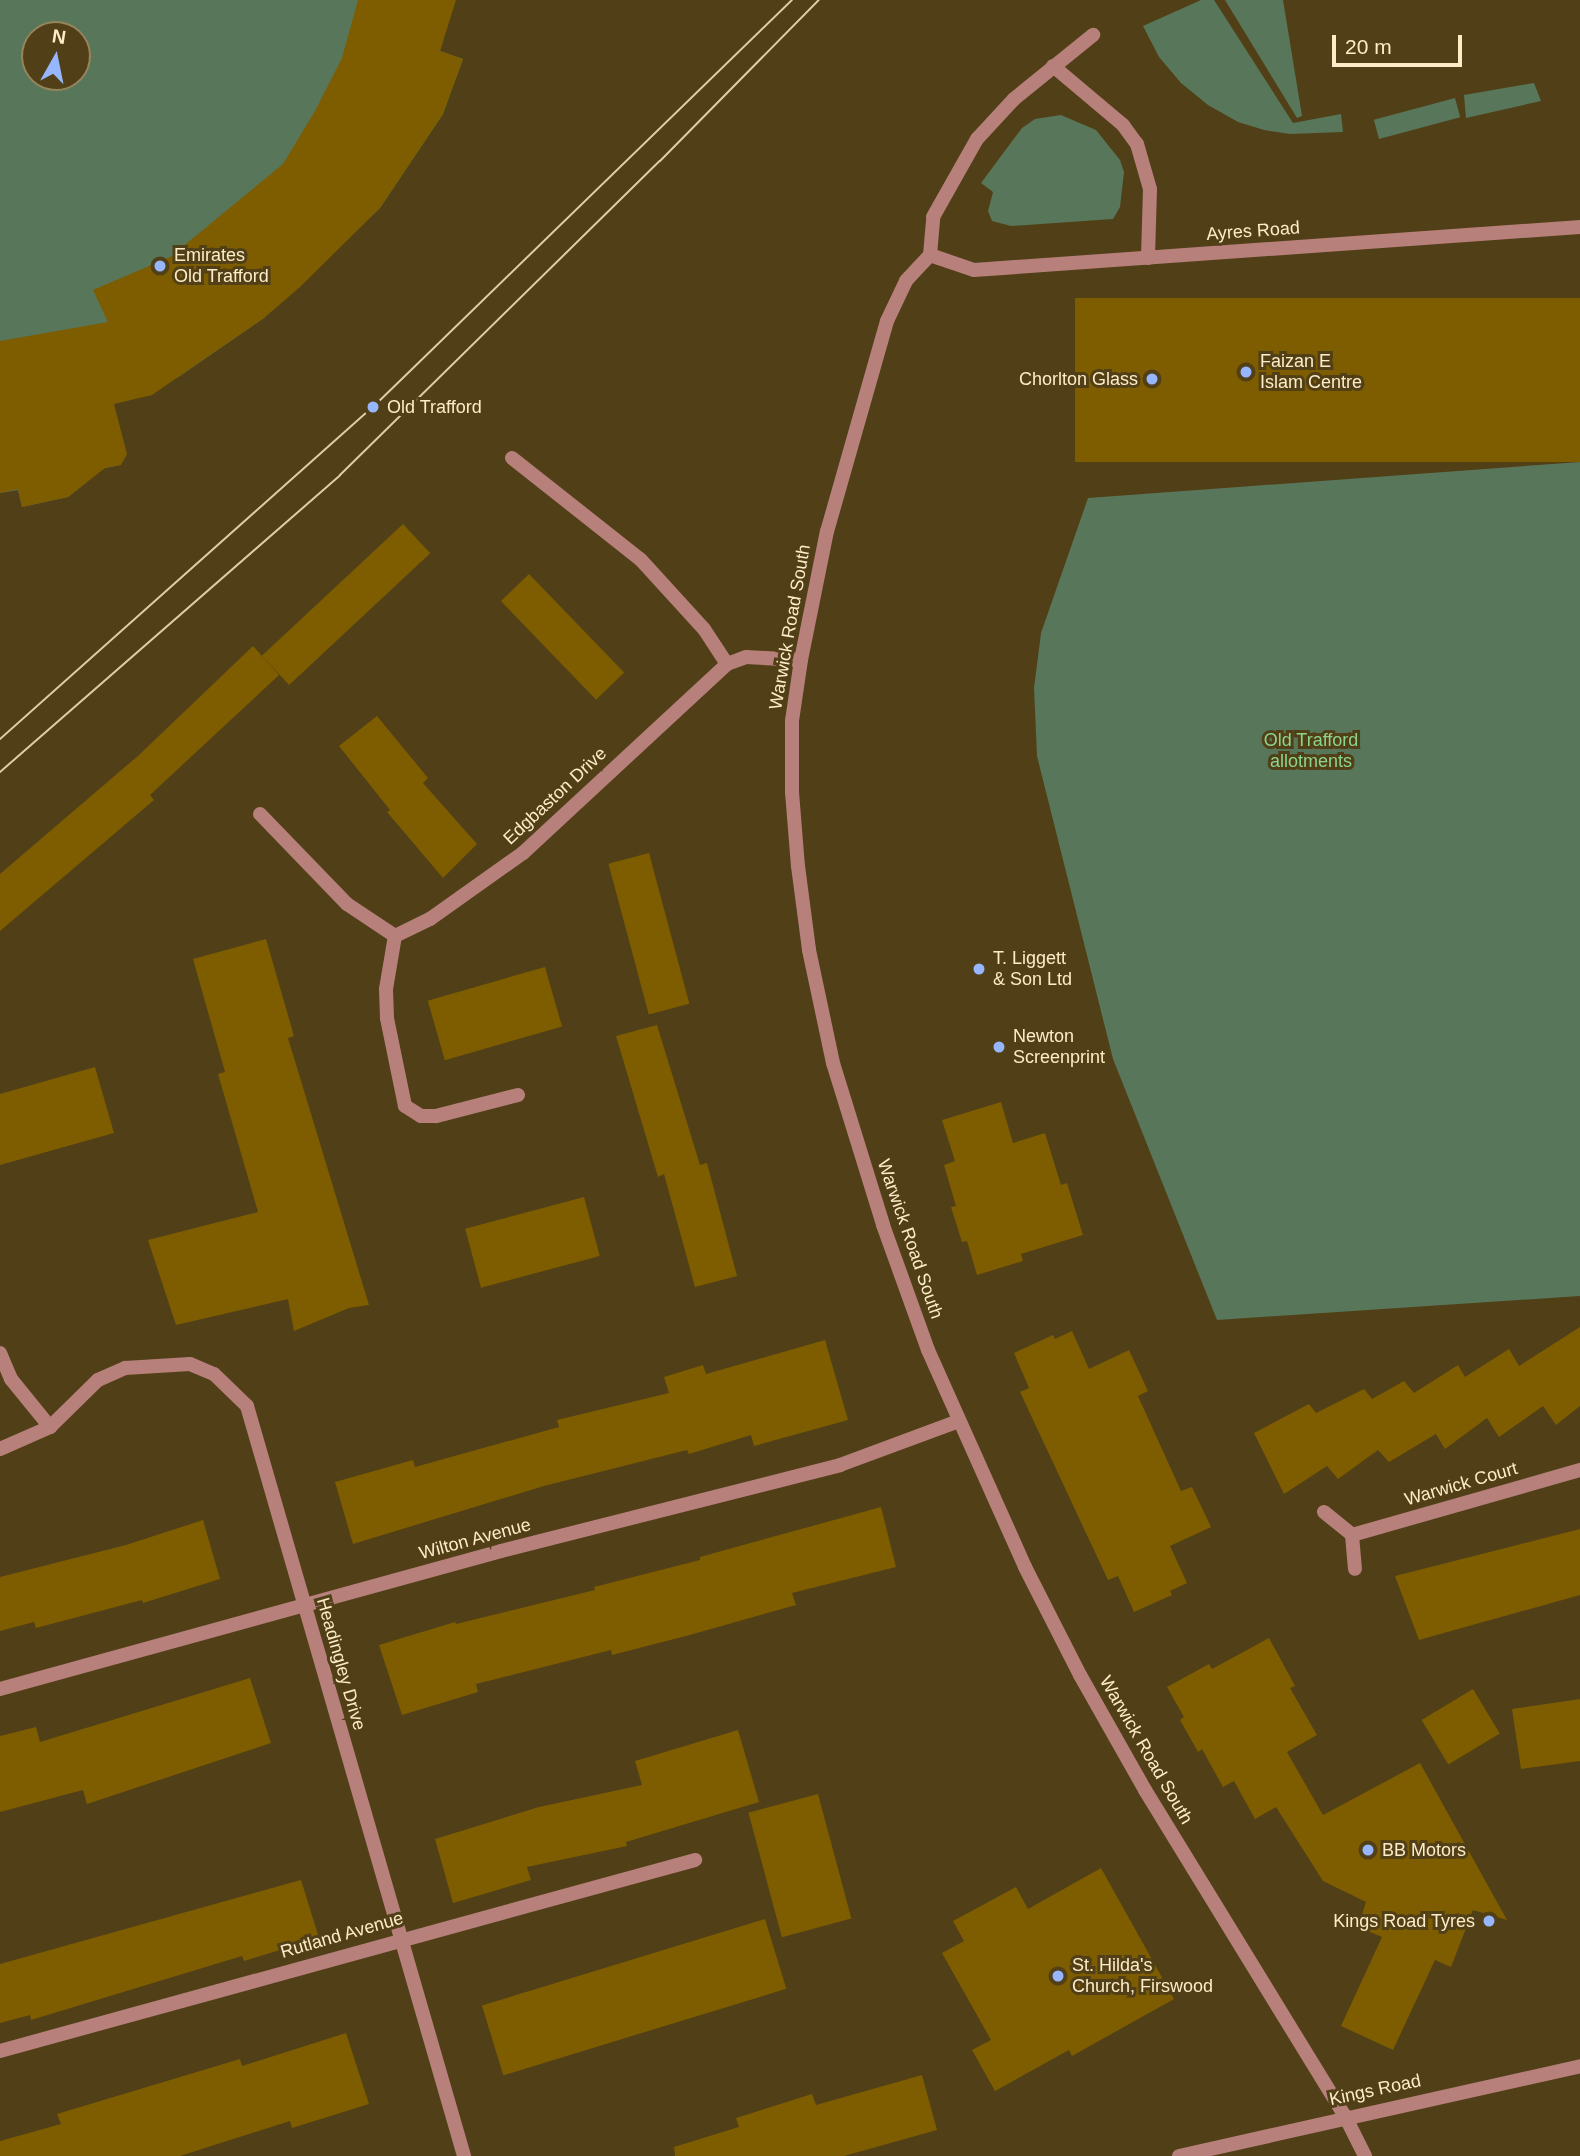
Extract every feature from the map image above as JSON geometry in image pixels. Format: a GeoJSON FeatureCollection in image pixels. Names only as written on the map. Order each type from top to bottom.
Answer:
{"type":"FeatureCollection","features":[{"type":"Feature","properties":{"kind":"street"},"geometry":{"type":"LineString","coordinates":[[930,255],[933,217],[977,139],[1014,99],[1093,35]]}},
{"type":"Feature","properties":{"kind":"street"},"geometry":{"type":"LineString","coordinates":[[1053,66],[1124,125],[1137,144],[1150,189],[1148,258]]}},
{"type":"Feature","properties":{"kind":"street","name":"Ayres Road"},"geometry":{"type":"LineString","coordinates":[[930,255],[974,270],[1580,227]]}},
{"type":"Feature","properties":{"kind":"street","name":"Warwick Road South"},"geometry":{"type":"LineString","coordinates":[[930,255],[906,281],[887,321],[827,531],[801,660],[792,721],[792,792],[809,950],[833,1063],[883,1225],[928,1350],[1024,1567],[1080,1675],[1159,1812],[1345,2116],[1365,2156]]}},
{"type":"Feature","properties":{"kind":"street"},"geometry":{"type":"LineString","coordinates":[[512,458],[641,560],[704,629],[727,664],[746,657],[801,660]]}},
{"type":"Feature","properties":{"kind":"street","name":"Edgbaston Drive"},"geometry":{"type":"LineString","coordinates":[[395,936],[440,912],[523,853],[727,664]]}},
{"type":"Feature","properties":{"kind":"street"},"geometry":{"type":"LineString","coordinates":[[260,814],[347,904],[395,936],[386,989],[387,1018],[405,1106],[421,1116],[436,1116],[518,1095]]}},
{"type":"Feature","properties":{"kind":"street"},"geometry":{"type":"LineString","coordinates":[[0,1353],[11,1379],[50,1427]]}},
{"type":"Feature","properties":{"kind":"street","name":"Headingley Drive"},"geometry":{"type":"LineString","coordinates":[[0,1448],[50,1427],[98,1380],[125,1368],[190,1364],[214,1374],[247,1406],[464,2156]]}},
{"type":"Feature","properties":{"kind":"street","name":"Wilton Avenue"},"geometry":{"type":"LineString","coordinates":[[0,1689],[304,1604],[840,1465],[959,1421]]}},
{"type":"Feature","properties":{"kind":"street","name":"Warwick Court"},"geometry":{"type":"LineString","coordinates":[[1352,1535],[1580,1469]]}},
{"type":"Feature","properties":{"kind":"street"},"geometry":{"type":"LineString","coordinates":[[1324,1513],[1352,1535],[1355,1569]]}},
{"type":"Feature","properties":{"kind":"street","name":"Rutland Avenue"},"geometry":{"type":"LineString","coordinates":[[0,2051],[695,1860]]}},
{"type":"Feature","properties":{"kind":"street","name":"Kings Road"},"geometry":{"type":"LineString","coordinates":[[1179,2156],[1345,2116],[1580,2066]]}},
{"type":"Feature","properties":{"kind":"green space","name":"Emirates Old Trafford"},"geometry":{"type":"Polygon","coordinates":[[[0,0],[454,0],[440,51],[463,59],[443,114],[380,208],[264,318],[177,378],[169,361],[102,406],[126,456],[120,465],[86,472],[87,482],[68,497],[22,507],[18,490],[0,493],[0,0]]]}},
{"type":"Feature","properties":{"kind":"green space"},"geometry":{"type":"Polygon","coordinates":[[[1201,0],[1214,0],[1293,123],[1341,114],[1343,132],[1290,134],[1264,130],[1238,122],[1208,105],[1181,83],[1159,57],[1143,26],[1201,0]]]}},
{"type":"Feature","properties":{"kind":"green space"},"geometry":{"type":"Polygon","coordinates":[[[1225,0],[1283,0],[1302,116],[1297,118],[1225,0]]]}},
{"type":"Feature","properties":{"kind":"green space"},"geometry":{"type":"Polygon","coordinates":[[[1534,83],[1541,101],[1466,118],[1464,95],[1534,83]]]}},
{"type":"Feature","properties":{"kind":"green space"},"geometry":{"type":"Polygon","coordinates":[[[1455,98],[1460,117],[1379,139],[1374,120],[1455,98]]]}},
{"type":"Feature","properties":{"kind":"green space"},"geometry":{"type":"Polygon","coordinates":[[[1061,115],[1096,130],[1120,160],[1124,172],[1120,207],[1113,219],[1011,226],[992,221],[988,211],[993,192],[981,183],[1022,128],[1035,119],[1061,115]]]}},
{"type":"Feature","properties":{"kind":"green space","name":"Old Trafford allotments"},"geometry":{"type":"Polygon","coordinates":[[[1580,462],[1580,1296],[1217,1320],[1113,1059],[1037,756],[1034,688],[1041,633],[1088,498],[1580,462]]]}},
{"type":"Feature","properties":{"kind":"building"},"geometry":{"type":"Polygon","coordinates":[[[358,0],[456,0],[440,51],[463,59],[443,114],[380,208],[300,287],[264,318],[152,395],[114,404],[127,454],[121,465],[105,468],[68,497],[22,507],[18,489],[0,493],[0,341],[108,322],[93,290],[170,257],[283,164],[315,111],[342,58],[358,0]]]}},
{"type":"Feature","properties":{"kind":"building"},"geometry":{"type":"Polygon","coordinates":[[[1075,298],[1580,298],[1580,462],[1075,462],[1075,298]]]}},
{"type":"Feature","properties":{"kind":"building"},"geometry":{"type":"Polygon","coordinates":[[[403,524],[430,553],[289,685],[262,656],[403,524]]]}},
{"type":"Feature","properties":{"kind":"building"},"geometry":{"type":"Polygon","coordinates":[[[529,574],[624,673],[596,700],[501,601],[529,574]]]}},
{"type":"Feature","properties":{"kind":"building"},"geometry":{"type":"Polygon","coordinates":[[[253,646],[279,675],[150,795],[154,800],[0,931],[0,874],[139,755],[253,646]]]}},
{"type":"Feature","properties":{"kind":"building"},"geometry":{"type":"Polygon","coordinates":[[[377,716],[428,778],[423,783],[477,844],[443,878],[387,812],[390,810],[339,746],[377,716]]]}},
{"type":"Feature","properties":{"kind":"building"},"geometry":{"type":"Polygon","coordinates":[[[649,853],[689,1004],[649,1015],[608,864],[649,853]]]}},
{"type":"Feature","properties":{"kind":"building"},"geometry":{"type":"Polygon","coordinates":[[[266,939],[294,1036],[288,1038],[369,1305],[349,1308],[294,1331],[288,1299],[176,1325],[148,1240],[258,1212],[218,1074],[225,1072],[193,959],[266,939]]]}},
{"type":"Feature","properties":{"kind":"building"},"geometry":{"type":"Polygon","coordinates":[[[545,967],[562,1027],[445,1060],[428,1001],[545,967]]]}},
{"type":"Feature","properties":{"kind":"building"},"geometry":{"type":"Polygon","coordinates":[[[657,1025],[700,1165],[707,1163],[737,1276],[695,1287],[664,1174],[658,1177],[616,1036],[657,1025]]]}},
{"type":"Feature","properties":{"kind":"building"},"geometry":{"type":"Polygon","coordinates":[[[95,1067],[114,1133],[0,1165],[0,1094],[95,1067]]]}},
{"type":"Feature","properties":{"kind":"building"},"geometry":{"type":"Polygon","coordinates":[[[1001,1102],[1013,1143],[1045,1133],[1061,1185],[1067,1183],[1083,1235],[1021,1254],[1023,1261],[977,1275],[967,1241],[962,1242],[951,1207],[956,1206],[944,1165],[955,1161],[942,1120],[1001,1102]]]}},
{"type":"Feature","properties":{"kind":"building"},"geometry":{"type":"Polygon","coordinates":[[[584,1197],[600,1256],[481,1288],[465,1229],[584,1197]]]}},
{"type":"Feature","properties":{"kind":"building"},"geometry":{"type":"Polygon","coordinates":[[[1580,1327],[1580,1406],[1556,1425],[1543,1406],[1499,1437],[1487,1418],[1445,1449],[1436,1434],[1389,1462],[1378,1450],[1338,1479],[1327,1466],[1284,1494],[1254,1433],[1309,1404],[1316,1413],[1364,1389],[1372,1399],[1404,1381],[1414,1393],[1458,1365],[1465,1377],[1509,1349],[1519,1366],[1580,1327]]]}},
{"type":"Feature","properties":{"kind":"building"},"geometry":{"type":"Polygon","coordinates":[[[1072,1331],[1089,1369],[1129,1350],[1148,1391],[1138,1396],[1181,1491],[1192,1487],[1211,1527],[1170,1546],[1187,1583],[1170,1591],[1172,1595],[1134,1612],[1118,1576],[1108,1580],[1020,1392],[1029,1388],[1014,1353],[1053,1335],[1055,1339],[1072,1331]]]}},
{"type":"Feature","properties":{"kind":"building"},"geometry":{"type":"Polygon","coordinates":[[[825,1340],[848,1420],[754,1446],[751,1435],[689,1454],[687,1450],[544,1486],[353,1544],[335,1482],[413,1460],[415,1467],[559,1427],[557,1420],[669,1393],[664,1377],[703,1365],[706,1374],[825,1340]]]}},
{"type":"Feature","properties":{"kind":"building"},"geometry":{"type":"Polygon","coordinates":[[[881,1507],[896,1567],[792,1593],[796,1605],[686,1636],[612,1655],[611,1650],[476,1684],[478,1692],[402,1715],[379,1645],[455,1622],[456,1624],[595,1590],[594,1587],[700,1560],[700,1557],[881,1507]]]}},
{"type":"Feature","properties":{"kind":"building"},"geometry":{"type":"Polygon","coordinates":[[[203,1520],[220,1579],[143,1603],[142,1600],[36,1628],[34,1622],[0,1631],[0,1577],[126,1545],[203,1520]]]}},
{"type":"Feature","properties":{"kind":"building"},"geometry":{"type":"Polygon","coordinates":[[[1580,1529],[1580,1595],[1419,1640],[1395,1576],[1580,1529]]]}},
{"type":"Feature","properties":{"kind":"building"},"geometry":{"type":"Polygon","coordinates":[[[1269,1638],[1295,1686],[1290,1688],[1317,1735],[1287,1752],[1323,1815],[1420,1763],[1507,1920],[1473,1910],[1451,1967],[1435,1960],[1393,2050],[1341,2026],[1382,1937],[1358,1927],[1366,1902],[1323,1881],[1276,1807],[1255,1819],[1234,1781],[1223,1787],[1202,1749],[1198,1752],[1180,1720],[1184,1717],[1167,1687],[1209,1664],[1212,1669],[1269,1638]]]}},
{"type":"Feature","properties":{"kind":"building"},"geometry":{"type":"Polygon","coordinates":[[[250,1678],[271,1743],[87,1804],[83,1790],[0,1812],[0,1736],[36,1727],[40,1742],[250,1678]]]}},
{"type":"Feature","properties":{"kind":"building"},"geometry":{"type":"Polygon","coordinates":[[[1473,1689],[1500,1734],[1448,1764],[1422,1720],[1473,1689]]]}},
{"type":"Feature","properties":{"kind":"building"},"geometry":{"type":"Polygon","coordinates":[[[1580,1699],[1580,1761],[1521,1769],[1512,1709],[1580,1699]]]}},
{"type":"Feature","properties":{"kind":"building"},"geometry":{"type":"Polygon","coordinates":[[[738,1730],[759,1802],[626,1842],[627,1846],[527,1867],[531,1880],[453,1903],[435,1839],[539,1807],[642,1785],[635,1761],[738,1730]]]}},
{"type":"Feature","properties":{"kind":"building"},"geometry":{"type":"Polygon","coordinates":[[[818,1794],[851,1919],[782,1937],[748,1813],[818,1794]]]}},
{"type":"Feature","properties":{"kind":"building","name":"St. Hilda's Church, Firswood"},"geometry":{"type":"Polygon","coordinates":[[[1101,1868],[1174,1999],[1072,2056],[1069,2050],[995,2091],[972,2050],[991,2040],[942,1953],[964,1941],[953,1921],[1016,1887],[1028,1909],[1101,1868]]]}},
{"type":"Feature","properties":{"kind":"building"},"geometry":{"type":"Polygon","coordinates":[[[301,1880],[319,1938],[244,1961],[242,1956],[31,2020],[30,2015],[0,2023],[0,1964],[301,1880]]]}},
{"type":"Feature","properties":{"kind":"building"},"geometry":{"type":"Polygon","coordinates":[[[765,1919],[786,1989],[503,2075],[482,2006],[765,1919]]]}},
{"type":"Feature","properties":{"kind":"building"},"geometry":{"type":"Polygon","coordinates":[[[346,2033],[369,2104],[292,2128],[290,2121],[180,2156],[0,2156],[0,2141],[61,2124],[57,2114],[240,2059],[242,2066],[346,2033]]]}},
{"type":"Feature","properties":{"kind":"building"},"geometry":{"type":"Polygon","coordinates":[[[922,2075],[937,2130],[844,2156],[675,2156],[674,2147],[739,2127],[736,2118],[812,2094],[816,2105],[922,2075]]]}},
{"type":"Feature","properties":{"kind":"tram line"},"geometry":{"type":"LineString","coordinates":[[0,739],[373,407],[792,0]]}},
{"type":"Feature","properties":{"kind":"tram line"},"geometry":{"type":"LineString","coordinates":[[0,772],[340,475],[660,161],[819,0]]}},
{"type":"Feature","properties":{"kind":"place","name":"Emirates Old Trafford"},"geometry":{"type":"Point","coordinates":[160,266]}},
{"type":"Feature","properties":{"kind":"place","name":"Faizan E Islam Centre"},"geometry":{"type":"Point","coordinates":[1246,372]}},
{"type":"Feature","properties":{"kind":"place","name":"Chorlton Glass"},"geometry":{"type":"Point","coordinates":[1152,379]}},
{"type":"Feature","properties":{"kind":"place","name":"Old Trafford"},"geometry":{"type":"Point","coordinates":[373,407]}},
{"type":"Feature","properties":{"kind":"place","name":"T. Liggett & Son Ltd"},"geometry":{"type":"Point","coordinates":[979,969]}},
{"type":"Feature","properties":{"kind":"place","name":"Newton Screenprint"},"geometry":{"type":"Point","coordinates":[999,1047]}},
{"type":"Feature","properties":{"kind":"place","name":"BB Motors"},"geometry":{"type":"Point","coordinates":[1368,1850]}},
{"type":"Feature","properties":{"kind":"place","name":"Kings Road Tyres"},"geometry":{"type":"Point","coordinates":[1489,1921]}},
{"type":"Feature","properties":{"kind":"place","name":"St. Hilda's Church, Firswood"},"geometry":{"type":"Point","coordinates":[1058,1976]}}]}
